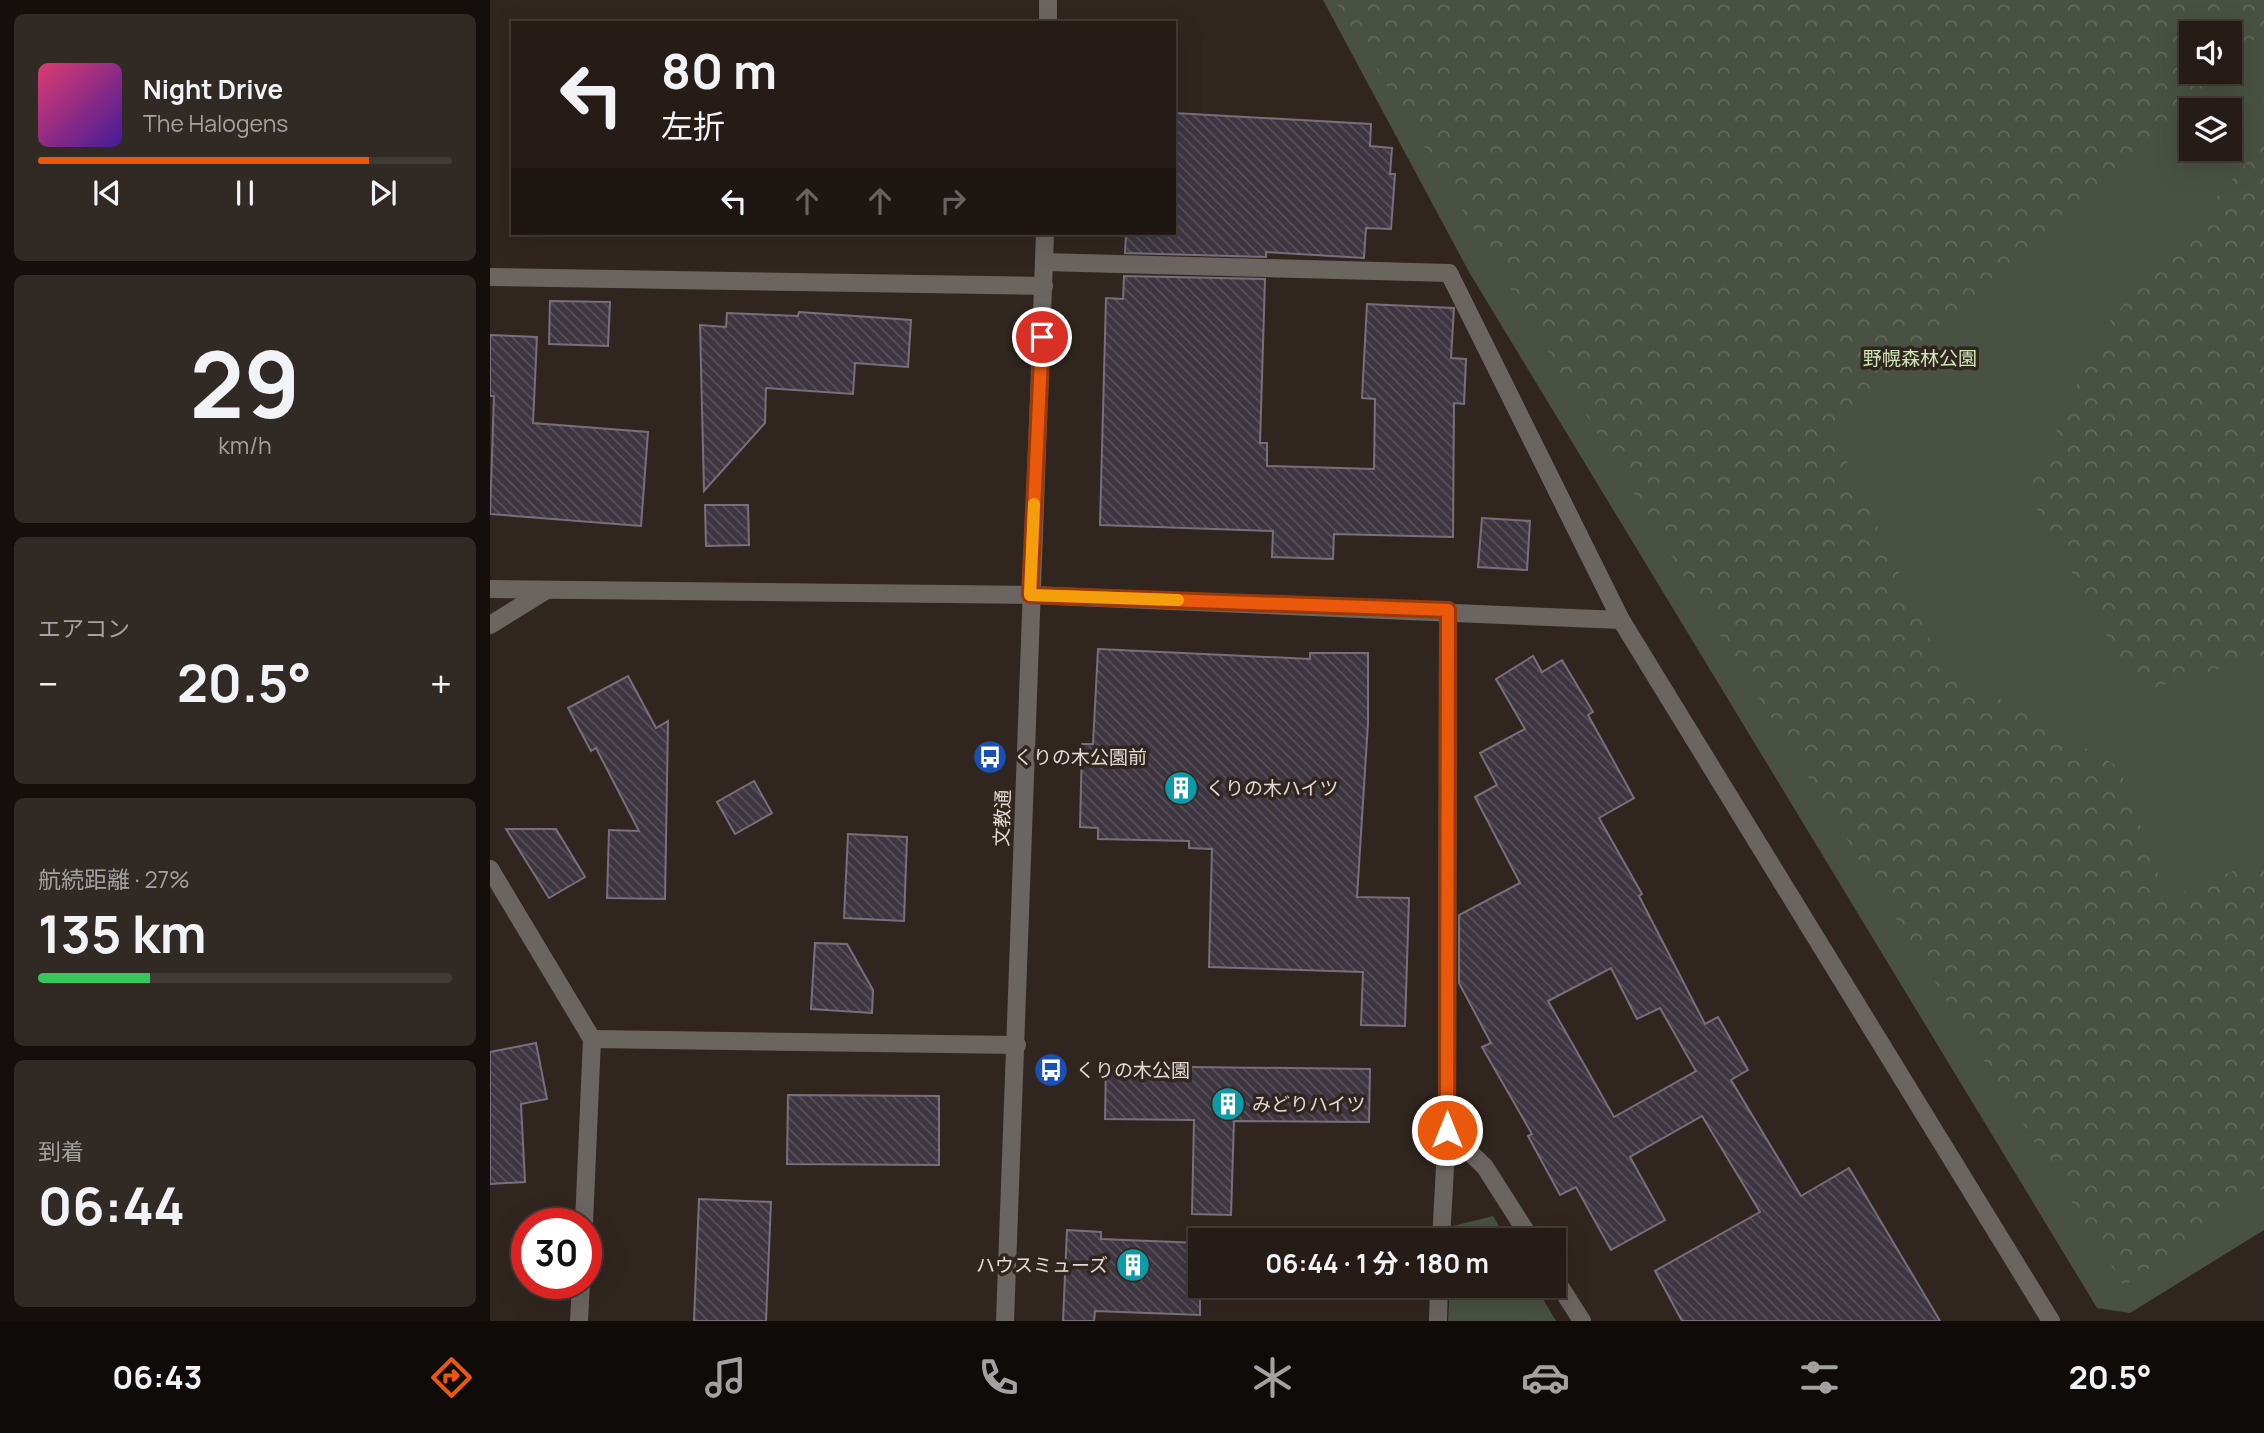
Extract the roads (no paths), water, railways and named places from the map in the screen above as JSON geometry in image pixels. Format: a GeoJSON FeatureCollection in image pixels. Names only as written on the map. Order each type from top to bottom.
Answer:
{"type":"FeatureCollection","features":[{"type":"Feature","properties":{"kind":"street"},"geometry":{"type":"LineString","coordinates":[[1048,0],[1048,21]]}},
{"type":"Feature","properties":{"kind":"street","name":"文教通"},"geometry":{"type":"LineString","coordinates":[[1005,1321],[1045,235]]}},
{"type":"Feature","properties":{"kind":"street"},"geometry":{"type":"LineString","coordinates":[[1045,262],[1449,273],[1621,620],[2051,1321]]}},
{"type":"Feature","properties":{"kind":"street"},"geometry":{"type":"LineString","coordinates":[[490,277],[1044,286]]}},
{"type":"Feature","properties":{"kind":"street"},"geometry":{"type":"LineString","coordinates":[[490,589],[1030,595],[1448,610],[1621,620]]}},
{"type":"Feature","properties":{"kind":"street"},"geometry":{"type":"LineString","coordinates":[[490,625],[545,591]]}},
{"type":"Feature","properties":{"kind":"street"},"geometry":{"type":"LineString","coordinates":[[1442,1228],[1447,1130],[1448,610]]}},
{"type":"Feature","properties":{"kind":"street"},"geometry":{"type":"LineString","coordinates":[[490,869],[592,1040],[585,1208]]}},
{"type":"Feature","properties":{"kind":"street"},"geometry":{"type":"LineString","coordinates":[[592,1040],[1017,1045]]}},
{"type":"Feature","properties":{"kind":"street"},"geometry":{"type":"LineString","coordinates":[[1447,1130],[1485,1167],[1523,1228]]}},
{"type":"Feature","properties":{"kind":"street"},"geometry":{"type":"LineString","coordinates":[[1566,1296],[1582,1321]]}},
{"type":"Feature","properties":{"kind":"street"},"geometry":{"type":"LineString","coordinates":[[1438,1321],[1439,1298]]}},
{"type":"Feature","properties":{"kind":"street"},"geometry":{"type":"LineString","coordinates":[[579,1321],[580,1299]]}},
{"type":"Feature","properties":{"kind":"place","name":"くりの木公園前"},"geometry":{"type":"Point","coordinates":[990,757]}},
{"type":"Feature","properties":{"kind":"place","name":"くりの木ハイツ"},"geometry":{"type":"Point","coordinates":[1181,788]}},
{"type":"Feature","properties":{"kind":"place","name":"くりの木公園"},"geometry":{"type":"Point","coordinates":[1051,1070]}},
{"type":"Feature","properties":{"kind":"place","name":"みどりハイツ"},"geometry":{"type":"Point","coordinates":[1228,1104]}},
{"type":"Feature","properties":{"kind":"place","name":"ハウスミューズ"},"geometry":{"type":"Point","coordinates":[1133,1265]}},
{"type":"Feature","properties":{"kind":"park label","name":"野幌森林公園"},"geometry":{"type":"Point","coordinates":[1920,358]}}]}
